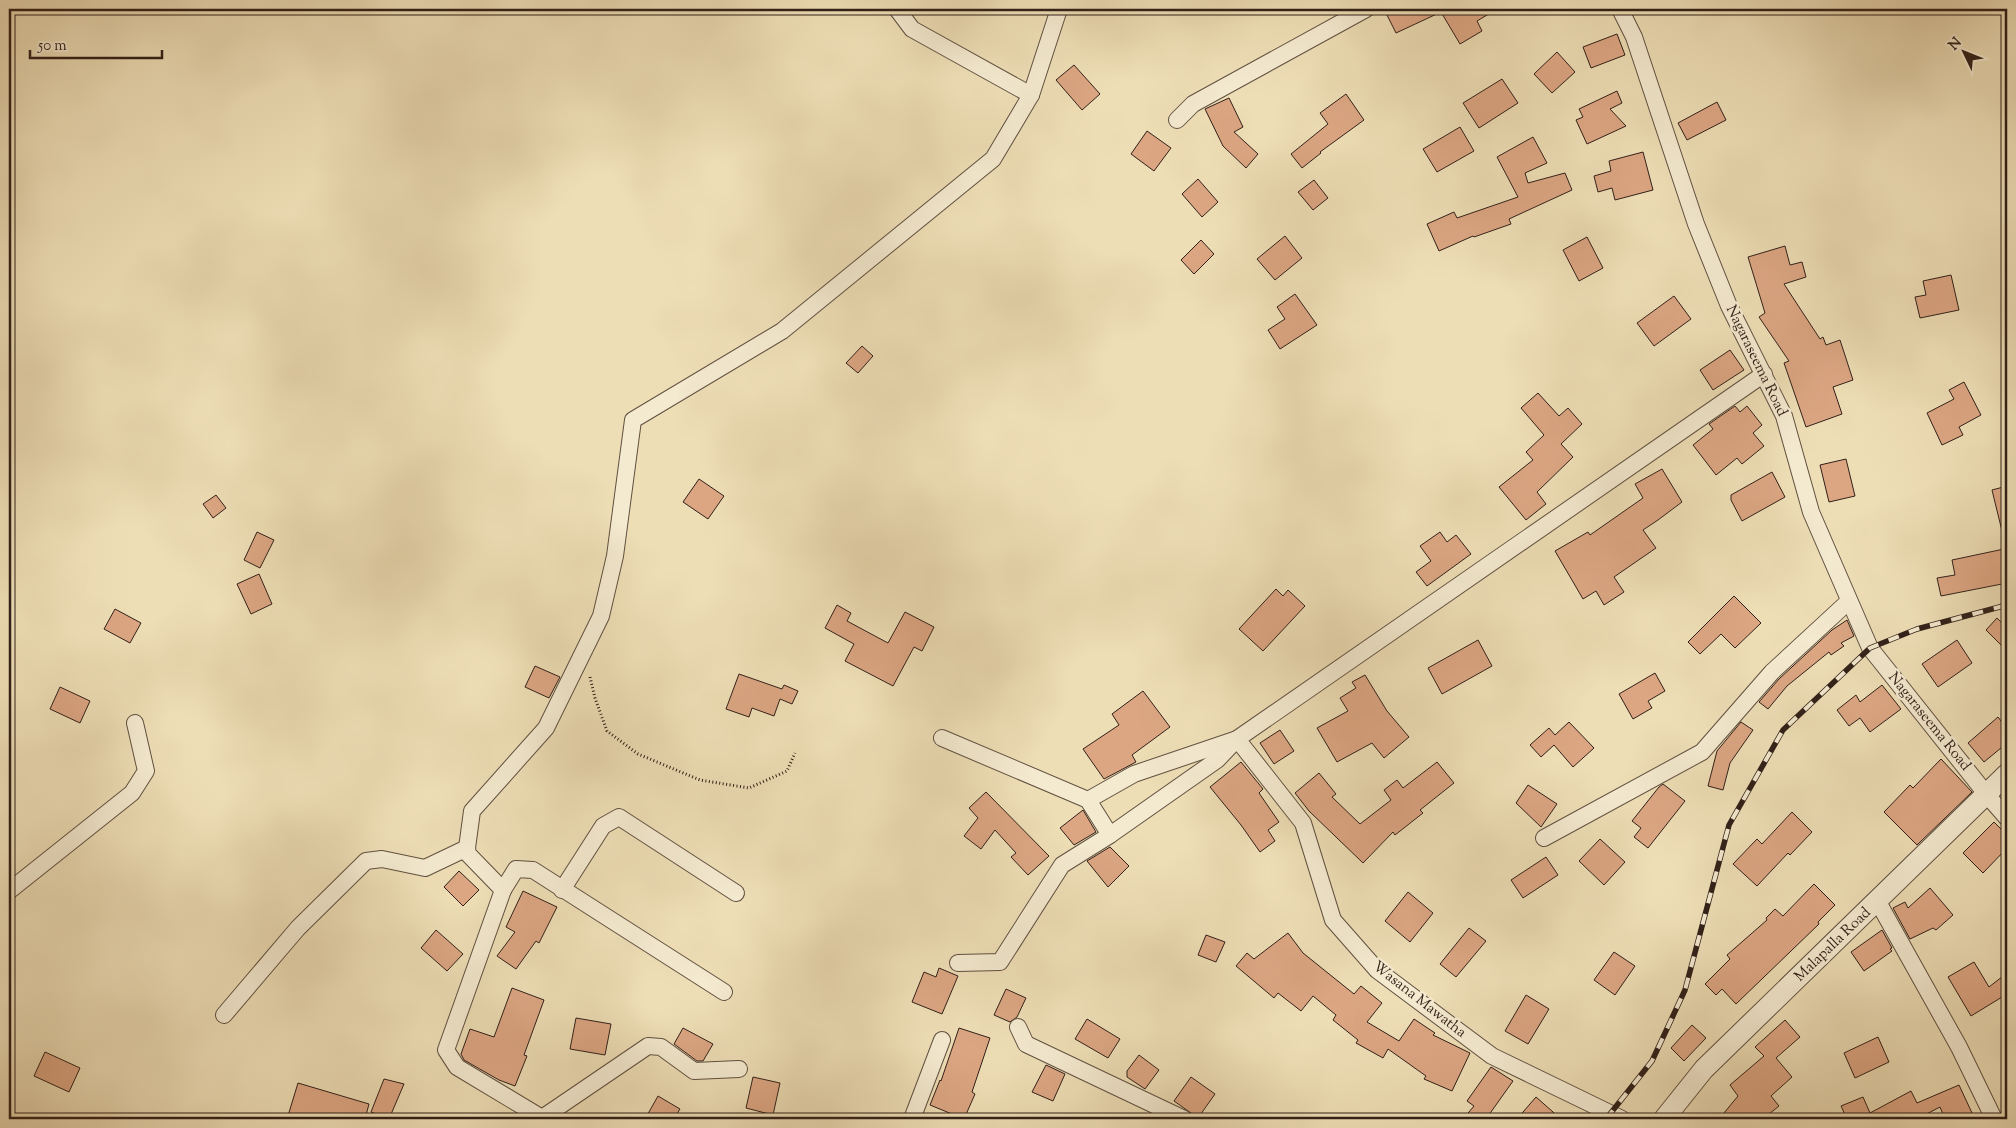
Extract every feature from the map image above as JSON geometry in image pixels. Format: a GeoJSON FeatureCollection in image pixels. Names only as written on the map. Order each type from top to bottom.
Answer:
{"type":"FeatureCollection","features":[{"type":"Feature","properties":{"kind":"street"},"geometry":{"type":"LineString","coordinates":[[897,9],[912,29],[1031,95]]}},
{"type":"Feature","properties":{"kind":"street"},"geometry":{"type":"LineString","coordinates":[[503,890],[468,854],[467,848],[472,811],[546,728],[601,616],[614,556],[633,420],[782,331],[993,159],[1031,95],[1059,9]]}},
{"type":"Feature","properties":{"kind":"street"},"geometry":{"type":"LineString","coordinates":[[1177,120],[1193,104],[1366,9]]}},
{"type":"Feature","properties":{"kind":"street","name":"Nagaraseema Road"},"geometry":{"type":"LineString","coordinates":[[1620,9],[1634,37],[1696,224],[1729,306],[1784,416],[1811,512],[1870,648],[2007,818]]}},
{"type":"Feature","properties":{"kind":"street"},"geometry":{"type":"LineString","coordinates":[[958,963],[1000,962],[1062,865],[1110,835],[1217,760],[1237,739],[1764,374]]}},
{"type":"Feature","properties":{"kind":"street"},"geometry":{"type":"LineString","coordinates":[[1544,838],[1702,752],[1772,672],[1849,601]]}},
{"type":"Feature","properties":{"kind":"street"},"geometry":{"type":"LineString","coordinates":[[9,891],[132,792],[146,771],[136,723]]}},
{"type":"Feature","properties":{"kind":"street"},"geometry":{"type":"LineString","coordinates":[[942,738],[1088,800],[1110,835]]}},
{"type":"Feature","properties":{"kind":"street"},"geometry":{"type":"LineString","coordinates":[[1088,800],[1134,774],[1237,739]]}},
{"type":"Feature","properties":{"kind":"street","name":"Wasana Mawatha"},"geometry":{"type":"LineString","coordinates":[[1237,739],[1303,823],[1333,920],[1376,970],[1492,1056],[1622,1119]]}},
{"type":"Feature","properties":{"kind":"street","name":"Malapalla Road"},"geometry":{"type":"LineString","coordinates":[[1664,1119],[1704,1069],[1878,902],[2007,774]]}},
{"type":"Feature","properties":{"kind":"street"},"geometry":{"type":"LineString","coordinates":[[562,890],[603,826],[619,818],[736,893]]}},
{"type":"Feature","properties":{"kind":"street"},"geometry":{"type":"LineString","coordinates":[[224,1015],[298,928],[366,861],[382,859],[425,868],[467,848]]}},
{"type":"Feature","properties":{"kind":"street"},"geometry":{"type":"LineString","coordinates":[[724,992],[533,870],[516,869],[503,890],[446,1050],[458,1067],[542,1118],[648,1046],[661,1047],[694,1071],[739,1069]]}},
{"type":"Feature","properties":{"kind":"street"},"geometry":{"type":"LineString","coordinates":[[1878,902],[1959,1047],[1994,1119]]}},
{"type":"Feature","properties":{"kind":"street"},"geometry":{"type":"LineString","coordinates":[[1018,1027],[1026,1044],[1184,1119]]}},
{"type":"Feature","properties":{"kind":"street"},"geometry":{"type":"LineString","coordinates":[[912,1119],[942,1040]]}},
{"type":"Feature","properties":{"kind":"path"},"geometry":{"type":"LineString","coordinates":[[584,649],[595,698],[607,731],[638,754],[700,780],[749,788],[787,771],[795,752]]}},
{"type":"Feature","properties":{"kind":"building"},"geometry":{"type":"Polygon","coordinates":[[[1384,9],[1497,9],[1477,21],[1482,31],[1460,44],[1441,12],[1396,33],[1384,9]]]}},
{"type":"Feature","properties":{"kind":"building"},"geometry":{"type":"Polygon","coordinates":[[[1617,34],[1625,55],[1591,68],[1583,47],[1617,34]]]}},
{"type":"Feature","properties":{"kind":"building"},"geometry":{"type":"Polygon","coordinates":[[[1557,52],[1575,72],[1552,93],[1534,74],[1557,52]]]}},
{"type":"Feature","properties":{"kind":"building"},"geometry":{"type":"Polygon","coordinates":[[[1074,65],[1100,94],[1082,110],[1056,80],[1074,65]]]}},
{"type":"Feature","properties":{"kind":"building"},"geometry":{"type":"Polygon","coordinates":[[[1502,79],[1518,103],[1479,128],[1463,103],[1502,79]]]}},
{"type":"Feature","properties":{"kind":"building"},"geometry":{"type":"Polygon","coordinates":[[[1617,91],[1622,103],[1610,109],[1626,126],[1587,144],[1576,120],[1583,117],[1579,109],[1617,91]]]}},
{"type":"Feature","properties":{"kind":"building"},"geometry":{"type":"Polygon","coordinates":[[[1346,94],[1364,120],[1320,152],[1302,168],[1291,154],[1328,124],[1320,113],[1346,94]]]}},
{"type":"Feature","properties":{"kind":"building"},"geometry":{"type":"Polygon","coordinates":[[[1229,98],[1243,127],[1234,132],[1258,154],[1246,168],[1223,146],[1205,109],[1229,98]]]}},
{"type":"Feature","properties":{"kind":"building"},"geometry":{"type":"Polygon","coordinates":[[[1717,102],[1726,120],[1687,140],[1678,123],[1717,102]]]}},
{"type":"Feature","properties":{"kind":"building"},"geometry":{"type":"Polygon","coordinates":[[[1460,127],[1474,151],[1437,172],[1423,149],[1460,127]]]}},
{"type":"Feature","properties":{"kind":"building"},"geometry":{"type":"Polygon","coordinates":[[[1147,131],[1171,148],[1154,171],[1131,154],[1147,131]]]}},
{"type":"Feature","properties":{"kind":"building"},"geometry":{"type":"Polygon","coordinates":[[[1533,137],[1547,163],[1525,173],[1528,183],[1565,173],[1572,190],[1509,219],[1511,224],[1473,236],[1439,251],[1427,224],[1454,212],[1457,218],[1518,197],[1497,157],[1533,137]]]}},
{"type":"Feature","properties":{"kind":"building"},"geometry":{"type":"Polygon","coordinates":[[[1643,152],[1653,190],[1615,200],[1612,188],[1598,192],[1594,176],[1611,171],[1609,161],[1643,152]]]}},
{"type":"Feature","properties":{"kind":"building"},"geometry":{"type":"Polygon","coordinates":[[[1198,179],[1218,202],[1202,217],[1182,194],[1198,179]]]}},
{"type":"Feature","properties":{"kind":"building"},"geometry":{"type":"Polygon","coordinates":[[[1314,180],[1328,198],[1313,210],[1298,192],[1314,180]]]}},
{"type":"Feature","properties":{"kind":"building"},"geometry":{"type":"Polygon","coordinates":[[[1285,236],[1302,258],[1275,280],[1257,259],[1285,236]]]}},
{"type":"Feature","properties":{"kind":"building"},"geometry":{"type":"Polygon","coordinates":[[[1587,237],[1603,268],[1579,281],[1563,250],[1587,237]]]}},
{"type":"Feature","properties":{"kind":"building"},"geometry":{"type":"Polygon","coordinates":[[[1201,240],[1214,254],[1194,274],[1181,260],[1201,240]]]}},
{"type":"Feature","properties":{"kind":"building"},"geometry":{"type":"Polygon","coordinates":[[[1785,246],[1790,265],[1802,262],[1806,277],[1784,284],[1820,339],[1823,337],[1826,345],[1840,340],[1853,380],[1833,387],[1842,414],[1806,427],[1784,363],[1789,361],[1759,317],[1765,313],[1748,257],[1785,246]]]}},
{"type":"Feature","properties":{"kind":"building"},"geometry":{"type":"Polygon","coordinates":[[[1951,275],[1959,310],[1920,318],[1915,297],[1926,295],[1923,281],[1951,275]]]}},
{"type":"Feature","properties":{"kind":"building"},"geometry":{"type":"Polygon","coordinates":[[[1295,294],[1317,325],[1280,349],[1268,330],[1285,319],[1277,307],[1295,294]]]}},
{"type":"Feature","properties":{"kind":"building"},"geometry":{"type":"Polygon","coordinates":[[[1674,296],[1691,319],[1654,346],[1637,323],[1674,296]]]}},
{"type":"Feature","properties":{"kind":"building"},"geometry":{"type":"Polygon","coordinates":[[[862,346],[873,356],[858,373],[846,363],[862,346]]]}},
{"type":"Feature","properties":{"kind":"building"},"geometry":{"type":"Polygon","coordinates":[[[1730,350],[1744,370],[1713,390],[1700,370],[1730,350]]]}},
{"type":"Feature","properties":{"kind":"building"},"geometry":{"type":"Polygon","coordinates":[[[1964,382],[1981,415],[1959,427],[1963,435],[1942,445],[1927,413],[1954,399],[1949,390],[1964,382]]]}},
{"type":"Feature","properties":{"kind":"building"},"geometry":{"type":"Polygon","coordinates":[[[1538,393],[1559,416],[1568,408],[1582,424],[1561,444],[1573,457],[1537,492],[1546,504],[1526,520],[1499,487],[1533,460],[1526,452],[1544,435],[1521,408],[1538,393]]]}},
{"type":"Feature","properties":{"kind":"building"},"geometry":{"type":"Polygon","coordinates":[[[1735,406],[1740,412],[1747,406],[1762,425],[1753,433],[1764,446],[1742,464],[1737,458],[1716,475],[1693,445],[1713,429],[1709,424],[1735,406]]]}},
{"type":"Feature","properties":{"kind":"building"},"geometry":{"type":"Polygon","coordinates":[[[1846,459],[1855,496],[1829,502],[1820,465],[1846,459]]]}},
{"type":"Feature","properties":{"kind":"building"},"geometry":{"type":"Polygon","coordinates":[[[1662,469],[1682,502],[1643,530],[1656,548],[1614,577],[1624,592],[1604,605],[1596,591],[1583,599],[1555,551],[1588,532],[1590,535],[1643,498],[1635,484],[1662,469]]]}},
{"type":"Feature","properties":{"kind":"building"},"geometry":{"type":"Polygon","coordinates":[[[1772,472],[1785,497],[1742,521],[1731,500],[1731,495],[1772,472]]]}},
{"type":"Feature","properties":{"kind":"building"},"geometry":{"type":"Polygon","coordinates":[[[699,479],[724,496],[708,519],[683,502],[699,479]]]}},
{"type":"Feature","properties":{"kind":"building"},"geometry":{"type":"Polygon","coordinates":[[[2007,486],[2007,530],[2002,531],[1992,490],[2007,486]]]}},
{"type":"Feature","properties":{"kind":"building"},"geometry":{"type":"Polygon","coordinates":[[[216,495],[226,508],[213,518],[203,504],[216,495]]]}},
{"type":"Feature","properties":{"kind":"building"},"geometry":{"type":"Polygon","coordinates":[[[257,532],[274,540],[260,568],[244,560],[257,532]]]}},
{"type":"Feature","properties":{"kind":"building"},"geometry":{"type":"Polygon","coordinates":[[[1440,532],[1447,542],[1456,535],[1471,554],[1427,586],[1416,572],[1431,561],[1420,546],[1440,532]]]}},
{"type":"Feature","properties":{"kind":"building"},"geometry":{"type":"Polygon","coordinates":[[[2004,549],[2007,583],[1941,596],[1937,578],[1955,575],[1952,560],[2004,549]]]}},
{"type":"Feature","properties":{"kind":"building"},"geometry":{"type":"Polygon","coordinates":[[[259,574],[272,604],[251,614],[237,584],[259,574]]]}},
{"type":"Feature","properties":{"kind":"building"},"geometry":{"type":"Polygon","coordinates":[[[1276,589],[1283,596],[1288,590],[1305,606],[1263,651],[1239,629],[1276,589]]]}},
{"type":"Feature","properties":{"kind":"building"},"geometry":{"type":"Polygon","coordinates":[[[1734,596],[1761,623],[1735,648],[1721,634],[1700,654],[1688,642],[1734,596]]]}},
{"type":"Feature","properties":{"kind":"building"},"geometry":{"type":"Polygon","coordinates":[[[837,605],[851,613],[847,621],[888,643],[905,612],[934,627],[922,651],[914,647],[893,686],[845,661],[854,644],[825,628],[837,605]]]}},
{"type":"Feature","properties":{"kind":"building"},"geometry":{"type":"Polygon","coordinates":[[[115,609],[141,623],[130,643],[104,629],[115,609]]]}},
{"type":"Feature","properties":{"kind":"building"},"geometry":{"type":"Polygon","coordinates":[[[1997,618],[2007,628],[2007,651],[1986,630],[1997,618]]]}},
{"type":"Feature","properties":{"kind":"building"},"geometry":{"type":"Polygon","coordinates":[[[1847,620],[1854,636],[1841,643],[1844,646],[1831,655],[1829,652],[1787,686],[1768,709],[1759,702],[1779,679],[1832,630],[1847,620]]]}},
{"type":"Feature","properties":{"kind":"building"},"geometry":{"type":"Polygon","coordinates":[[[1478,640],[1492,666],[1442,694],[1428,668],[1478,640]]]}},
{"type":"Feature","properties":{"kind":"building"},"geometry":{"type":"Polygon","coordinates":[[[1957,640],[1972,663],[1938,687],[1922,664],[1957,640]]]}},
{"type":"Feature","properties":{"kind":"building"},"geometry":{"type":"Polygon","coordinates":[[[535,666],[560,677],[549,698],[525,687],[535,666]]]}},
{"type":"Feature","properties":{"kind":"building"},"geometry":{"type":"Polygon","coordinates":[[[1655,673],[1665,691],[1648,701],[1652,708],[1633,719],[1619,694],[1655,673]]]}},
{"type":"Feature","properties":{"kind":"building"},"geometry":{"type":"Polygon","coordinates":[[[739,674],[782,689],[784,685],[798,691],[792,704],[780,699],[774,716],[752,708],[749,717],[726,709],[739,674]]]}},
{"type":"Feature","properties":{"kind":"building"},"geometry":{"type":"Polygon","coordinates":[[[1365,675],[1387,711],[1409,737],[1384,758],[1372,743],[1337,762],[1317,728],[1348,711],[1340,698],[1356,688],[1352,682],[1365,675]]]}},
{"type":"Feature","properties":{"kind":"building"},"geometry":{"type":"Polygon","coordinates":[[[1882,685],[1901,709],[1870,732],[1860,718],[1849,726],[1837,710],[1856,695],[1860,702],[1882,685]]]}},
{"type":"Feature","properties":{"kind":"building"},"geometry":{"type":"Polygon","coordinates":[[[60,687],[90,701],[80,723],[50,709],[60,687]]]}},
{"type":"Feature","properties":{"kind":"building"},"geometry":{"type":"Polygon","coordinates":[[[1143,691],[1170,727],[1132,755],[1136,762],[1104,779],[1083,749],[1119,725],[1112,714],[1143,691]]]}},
{"type":"Feature","properties":{"kind":"building"},"geometry":{"type":"Polygon","coordinates":[[[1998,717],[2007,729],[2007,743],[1984,762],[1968,743],[1998,717]]]}},
{"type":"Feature","properties":{"kind":"building"},"geometry":{"type":"Polygon","coordinates":[[[1569,722],[1594,748],[1573,767],[1554,745],[1541,757],[1530,745],[1549,728],[1555,735],[1569,722]]]}},
{"type":"Feature","properties":{"kind":"building"},"geometry":{"type":"Polygon","coordinates":[[[1741,722],[1753,730],[1730,763],[1723,790],[1708,786],[1717,751],[1741,722]]]}},
{"type":"Feature","properties":{"kind":"building"},"geometry":{"type":"Polygon","coordinates":[[[1280,730],[1294,751],[1274,764],[1260,743],[1280,730]]]}},
{"type":"Feature","properties":{"kind":"building"},"geometry":{"type":"Polygon","coordinates":[[[1941,759],[1972,792],[1917,845],[1884,812],[1910,785],[1913,788],[1941,759]]]}},
{"type":"Feature","properties":{"kind":"building"},"geometry":{"type":"Polygon","coordinates":[[[1241,762],[1263,789],[1259,793],[1279,822],[1268,830],[1275,841],[1260,852],[1210,787],[1241,762]]]}},
{"type":"Feature","properties":{"kind":"building"},"geometry":{"type":"Polygon","coordinates":[[[1437,762],[1454,783],[1420,810],[1423,813],[1395,835],[1393,832],[1363,863],[1309,811],[1295,793],[1319,773],[1336,794],[1332,797],[1360,824],[1391,800],[1384,790],[1397,780],[1403,788],[1437,762]]]}},
{"type":"Feature","properties":{"kind":"building"},"geometry":{"type":"Polygon","coordinates":[[[1663,784],[1685,801],[1648,848],[1634,837],[1641,828],[1632,821],[1663,784]]]}},
{"type":"Feature","properties":{"kind":"building"},"geometry":{"type":"Polygon","coordinates":[[[1528,785],[1557,804],[1541,827],[1516,803],[1528,785]]]}},
{"type":"Feature","properties":{"kind":"building"},"geometry":{"type":"Polygon","coordinates":[[[986,792],[1049,856],[1028,875],[1011,857],[1016,853],[995,830],[981,849],[964,836],[978,818],[969,808],[986,792]]]}},
{"type":"Feature","properties":{"kind":"building"},"geometry":{"type":"Polygon","coordinates":[[[1083,810],[1096,832],[1074,845],[1060,828],[1083,810]]]}},
{"type":"Feature","properties":{"kind":"building"},"geometry":{"type":"Polygon","coordinates":[[[1792,812],[1812,832],[1790,855],[1788,853],[1757,886],[1733,864],[1757,839],[1762,844],[1792,812]]]}},
{"type":"Feature","properties":{"kind":"building"},"geometry":{"type":"Polygon","coordinates":[[[1994,822],[2007,835],[2007,848],[1983,873],[1963,853],[1994,822]]]}},
{"type":"Feature","properties":{"kind":"building"},"geometry":{"type":"Polygon","coordinates":[[[1600,839],[1625,862],[1604,885],[1579,861],[1600,839]]]}},
{"type":"Feature","properties":{"kind":"building"},"geometry":{"type":"Polygon","coordinates":[[[1110,847],[1129,866],[1108,887],[1087,861],[1110,847]]]}},
{"type":"Feature","properties":{"kind":"building"},"geometry":{"type":"Polygon","coordinates":[[[1546,857],[1558,875],[1523,898],[1511,880],[1546,857]]]}},
{"type":"Feature","properties":{"kind":"building"},"geometry":{"type":"Polygon","coordinates":[[[459,871],[479,890],[463,906],[444,887],[459,871]]]}},
{"type":"Feature","properties":{"kind":"building"},"geometry":{"type":"Polygon","coordinates":[[[1814,884],[1835,905],[1818,922],[1819,924],[1736,1004],[1722,989],[1716,995],[1705,984],[1730,959],[1727,955],[1767,920],[1766,918],[1775,909],[1783,916],[1814,884]]]}},
{"type":"Feature","properties":{"kind":"building"},"geometry":{"type":"Polygon","coordinates":[[[1930,888],[1953,915],[1936,930],[1933,928],[1910,939],[1893,908],[1905,902],[1908,908],[1930,888]]]}},
{"type":"Feature","properties":{"kind":"building"},"geometry":{"type":"Polygon","coordinates":[[[523,891],[557,907],[539,943],[536,941],[516,969],[497,956],[515,932],[506,927],[523,891]]]}},
{"type":"Feature","properties":{"kind":"building"},"geometry":{"type":"Polygon","coordinates":[[[1408,892],[1433,913],[1410,942],[1385,921],[1408,892]]]}},
{"type":"Feature","properties":{"kind":"building"},"geometry":{"type":"Polygon","coordinates":[[[1469,928],[1486,941],[1456,977],[1440,964],[1469,928]]]}},
{"type":"Feature","properties":{"kind":"building"},"geometry":{"type":"Polygon","coordinates":[[[436,930],[463,954],[447,971],[421,948],[436,930]]]}},
{"type":"Feature","properties":{"kind":"building"},"geometry":{"type":"Polygon","coordinates":[[[1882,930],[1892,951],[1864,971],[1851,952],[1882,930]]]}},
{"type":"Feature","properties":{"kind":"building"},"geometry":{"type":"Polygon","coordinates":[[[1288,933],[1303,953],[1354,994],[1361,986],[1382,1003],[1367,1022],[1399,1041],[1414,1019],[1435,1033],[1433,1035],[1470,1053],[1452,1091],[1424,1079],[1426,1076],[1388,1049],[1383,1058],[1356,1043],[1358,1040],[1333,1020],[1336,1015],[1313,996],[1301,1011],[1278,993],[1274,998],[1236,966],[1247,953],[1254,959],[1288,933]]]}},
{"type":"Feature","properties":{"kind":"building"},"geometry":{"type":"Polygon","coordinates":[[[1206,935],[1225,942],[1216,962],[1198,955],[1206,935]]]}},
{"type":"Feature","properties":{"kind":"building"},"geometry":{"type":"Polygon","coordinates":[[[1614,952],[1635,966],[1615,995],[1594,980],[1614,952]]]}},
{"type":"Feature","properties":{"kind":"building"},"geometry":{"type":"Polygon","coordinates":[[[1974,962],[1989,987],[2007,973],[2007,994],[1971,1016],[1948,977],[1974,962]]]}},
{"type":"Feature","properties":{"kind":"building"},"geometry":{"type":"Polygon","coordinates":[[[939,968],[958,976],[942,1014],[912,1002],[924,972],[936,977],[939,968]]]}},
{"type":"Feature","properties":{"kind":"building"},"geometry":{"type":"Polygon","coordinates":[[[512,988],[544,1000],[524,1055],[527,1056],[515,1086],[499,1080],[464,1060],[461,1054],[470,1029],[494,1037],[512,988]]]}},
{"type":"Feature","properties":{"kind":"building"},"geometry":{"type":"Polygon","coordinates":[[[1006,989],[1026,998],[1017,1017],[1010,1022],[994,1015],[1006,989]]]}},
{"type":"Feature","properties":{"kind":"building"},"geometry":{"type":"Polygon","coordinates":[[[1526,995],[1549,1009],[1528,1044],[1505,1031],[1526,995]]]}},
{"type":"Feature","properties":{"kind":"building"},"geometry":{"type":"Polygon","coordinates":[[[576,1018],[611,1024],[605,1055],[570,1049],[576,1018]]]}},
{"type":"Feature","properties":{"kind":"building"},"geometry":{"type":"Polygon","coordinates":[[[1087,1019],[1120,1039],[1108,1058],[1075,1039],[1087,1019]]]}},
{"type":"Feature","properties":{"kind":"building"},"geometry":{"type":"Polygon","coordinates":[[[1785,1020],[1800,1037],[1776,1058],[1792,1077],[1771,1096],[1779,1106],[1763,1119],[1719,1119],[1738,1096],[1730,1085],[1764,1056],[1755,1047],[1785,1020]]]}},
{"type":"Feature","properties":{"kind":"building"},"geometry":{"type":"Polygon","coordinates":[[[1692,1025],[1706,1038],[1684,1061],[1671,1048],[1692,1025]]]}},
{"type":"Feature","properties":{"kind":"building"},"geometry":{"type":"Polygon","coordinates":[[[683,1028],[713,1044],[703,1061],[697,1061],[674,1044],[683,1028]]]}},
{"type":"Feature","properties":{"kind":"building"},"geometry":{"type":"Polygon","coordinates":[[[959,1028],[990,1038],[972,1092],[975,1094],[964,1119],[930,1105],[941,1081],[959,1028]]]}},
{"type":"Feature","properties":{"kind":"building"},"geometry":{"type":"Polygon","coordinates":[[[1878,1037],[1889,1062],[1855,1078],[1844,1053],[1878,1037]]]}},
{"type":"Feature","properties":{"kind":"building"},"geometry":{"type":"Polygon","coordinates":[[[45,1052],[80,1068],[69,1092],[34,1076],[45,1052]]]}},
{"type":"Feature","properties":{"kind":"building"},"geometry":{"type":"Polygon","coordinates":[[[1139,1055],[1159,1070],[1145,1089],[1127,1077],[1127,1071],[1139,1055]]]}},
{"type":"Feature","properties":{"kind":"building"},"geometry":{"type":"Polygon","coordinates":[[[1046,1065],[1065,1074],[1053,1101],[1032,1092],[1046,1065]]]}},
{"type":"Feature","properties":{"kind":"building"},"geometry":{"type":"Polygon","coordinates":[[[1491,1067],[1513,1081],[1486,1119],[1463,1119],[1474,1106],[1467,1101],[1491,1067]]]}},
{"type":"Feature","properties":{"kind":"building"},"geometry":{"type":"Polygon","coordinates":[[[753,1077],[780,1083],[773,1115],[746,1108],[753,1077]]]}},
{"type":"Feature","properties":{"kind":"building"},"geometry":{"type":"Polygon","coordinates":[[[1191,1077],[1215,1094],[1198,1118],[1174,1101],[1191,1077]]]}},
{"type":"Feature","properties":{"kind":"building"},"geometry":{"type":"Polygon","coordinates":[[[384,1079],[404,1084],[389,1119],[371,1112],[384,1079]]]}},
{"type":"Feature","properties":{"kind":"building"},"geometry":{"type":"Polygon","coordinates":[[[298,1083],[369,1104],[365,1119],[287,1119],[298,1083]]]}},
{"type":"Feature","properties":{"kind":"building"},"geometry":{"type":"Polygon","coordinates":[[[1959,1085],[1972,1113],[1959,1119],[1945,1119],[1940,1107],[1917,1119],[1847,1119],[1841,1106],[1863,1097],[1870,1113],[1911,1091],[1917,1103],[1959,1085]]]}},
{"type":"Feature","properties":{"kind":"building"},"geometry":{"type":"Polygon","coordinates":[[[658,1096],[680,1109],[674,1119],[645,1119],[658,1096]]]}},
{"type":"Feature","properties":{"kind":"building"},"geometry":{"type":"Polygon","coordinates":[[[1536,1097],[1561,1119],[1517,1119],[1536,1097]]]}},
{"type":"Feature","properties":{"kind":"railway"},"geometry":{"type":"LineString","coordinates":[[1606,1119],[1652,1061],[1685,990],[1729,825],[1783,730],[1870,648],[1917,629],[2007,605]]}}]}
